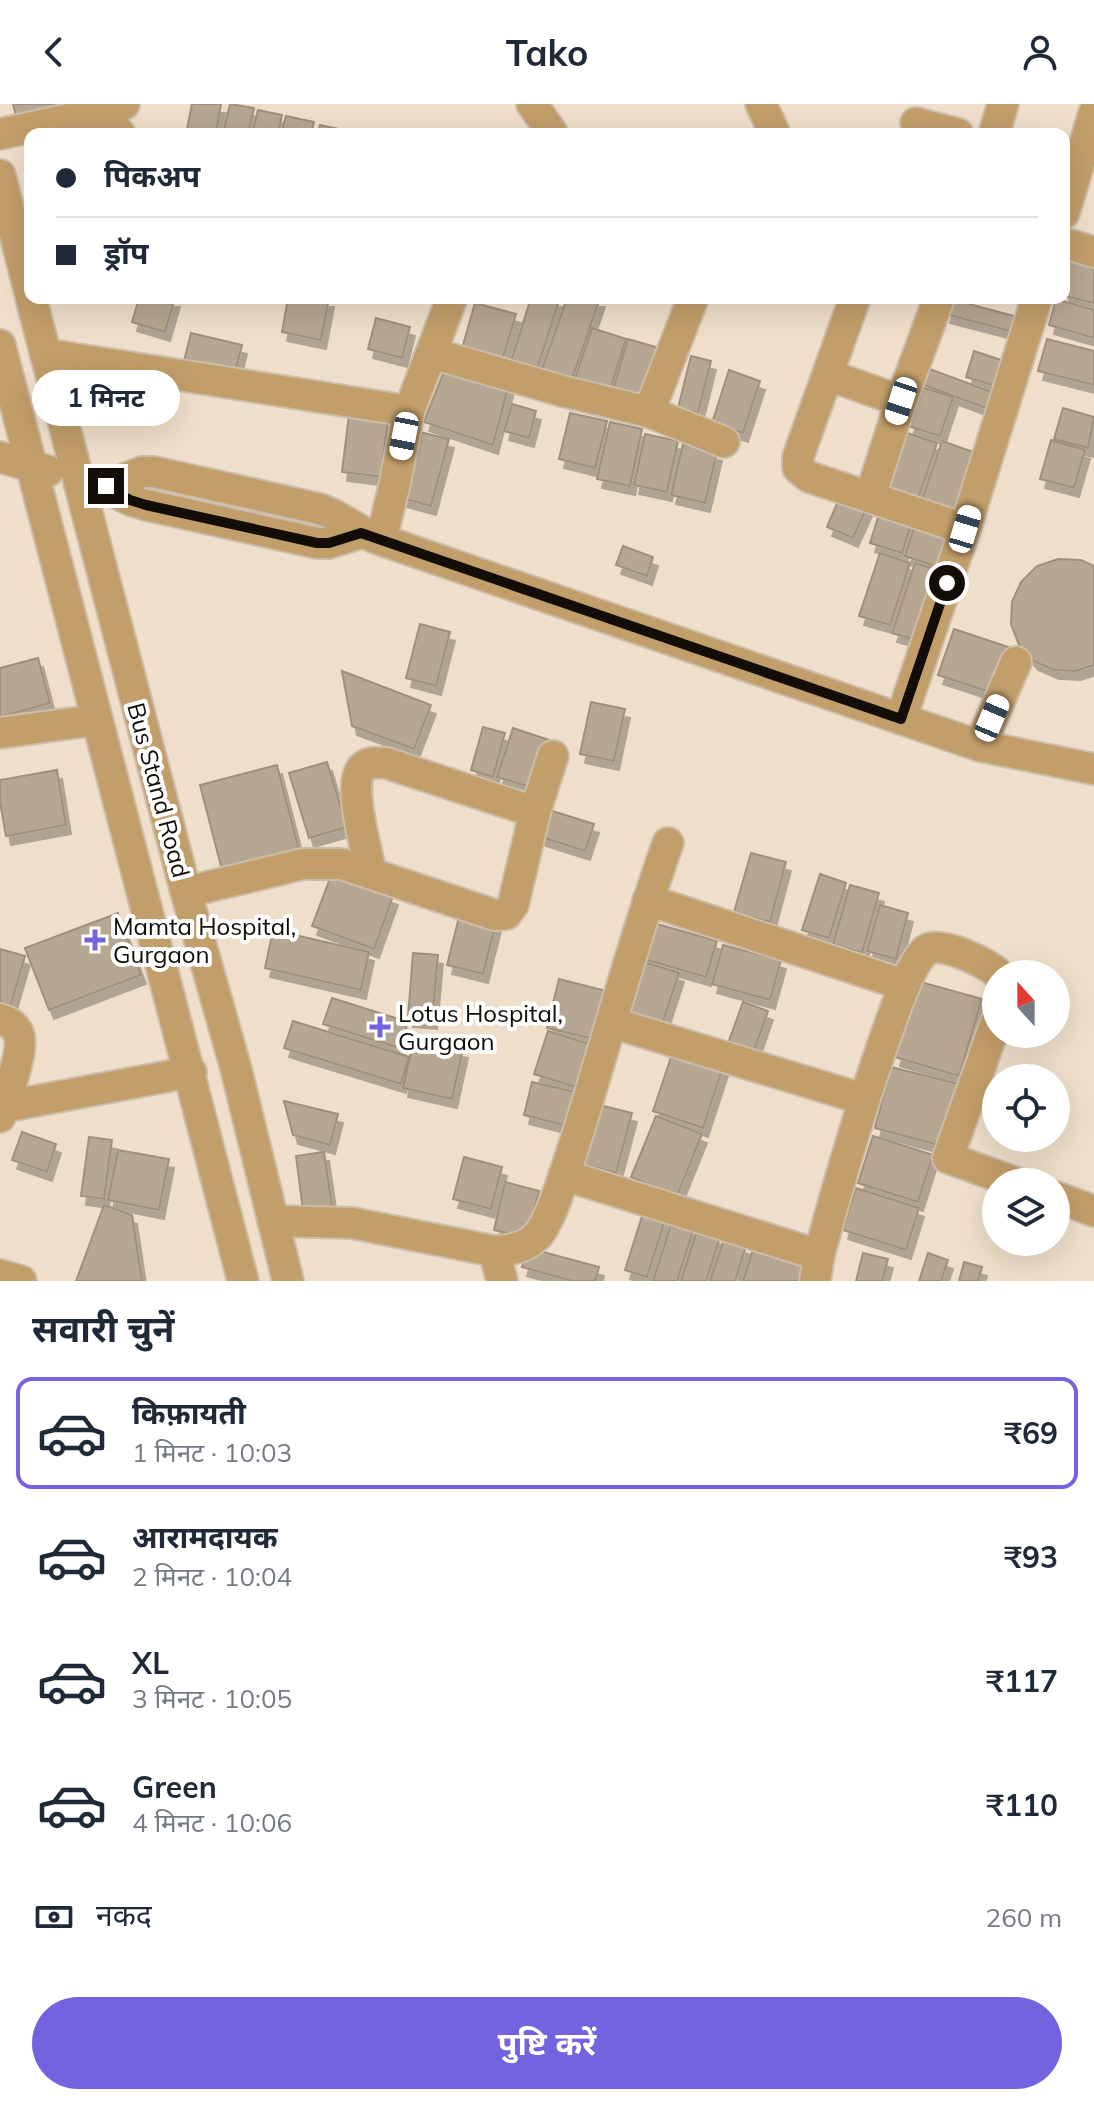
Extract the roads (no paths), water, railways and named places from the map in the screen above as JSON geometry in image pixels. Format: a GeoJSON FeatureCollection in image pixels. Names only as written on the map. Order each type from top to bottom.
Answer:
{"type":"FeatureCollection","features":[{"type":"Feature","properties":{"kind":"street"},"geometry":{"type":"LineString","coordinates":[[532,104],[549,128]]}},
{"type":"Feature","properties":{"kind":"street"},"geometry":{"type":"LineString","coordinates":[[761,104],[774,128]]}},
{"type":"Feature","properties":{"kind":"street"},"geometry":{"type":"LineString","coordinates":[[779,128],[788,104]]}},
{"type":"Feature","properties":{"kind":"street"},"geometry":{"type":"LineString","coordinates":[[996,128],[1003,104]]}},
{"type":"Feature","properties":{"kind":"street"},"geometry":{"type":"LineString","coordinates":[[1072,160],[1094,113]]}},
{"type":"Feature","properties":{"kind":"street"},"geometry":{"type":"LineString","coordinates":[[41,128],[115,117]]}},
{"type":"Feature","properties":{"kind":"street"},"geometry":{"type":"LineString","coordinates":[[917,120],[940,128]]}},
{"type":"Feature","properties":{"kind":"street"},"geometry":{"type":"LineString","coordinates":[[0,134],[24,130]]}},
{"type":"Feature","properties":{"kind":"street","name":"Bus Stand Road"},"geometry":{"type":"LineString","coordinates":[[0,175],[24,269]]}},
{"type":"Feature","properties":{"kind":"street"},"geometry":{"type":"LineString","coordinates":[[1070,245],[1094,252]]}},
{"type":"Feature","properties":{"kind":"street","name":"Bus Stand Road"},"geometry":{"type":"LineString","coordinates":[[33,304],[186,892],[236,1069],[288,1281]]}},
{"type":"Feature","properties":{"kind":"street"},"geometry":{"type":"LineString","coordinates":[[371,537],[394,487],[409,411],[450,304]]}},
{"type":"Feature","properties":{"kind":"street"},"geometry":{"type":"LineString","coordinates":[[649,412],[691,304]]}},
{"type":"Feature","properties":{"kind":"street"},"geometry":{"type":"LineString","coordinates":[[853,304],[798,457],[798,468],[809,477],[965,529]]}},
{"type":"Feature","properties":{"kind":"street"},"geometry":{"type":"LineString","coordinates":[[870,497],[937,304]]}},
{"type":"Feature","properties":{"kind":"street"},"geometry":{"type":"LineString","coordinates":[[901,719],[965,529],[1035,304]]}},
{"type":"Feature","properties":{"kind":"street","name":"Bus Stand Road"},"geometry":{"type":"LineString","coordinates":[[0,345],[243,1281]]}},
{"type":"Feature","properties":{"kind":"street"},"geometry":{"type":"LineString","coordinates":[[431,353],[562,391],[649,412],[724,442]]}},
{"type":"Feature","properties":{"kind":"street"},"geometry":{"type":"LineString","coordinates":[[45,354],[409,411]]}},
{"type":"Feature","properties":{"kind":"street"},"geometry":{"type":"LineString","coordinates":[[828,375],[901,401]]}},
{"type":"Feature","properties":{"kind":"street"},"geometry":{"type":"LineString","coordinates":[[0,457],[106,486],[142,472],[154,472],[320,509],[333,513],[371,537],[980,746],[1094,769]]}},
{"type":"Feature","properties":{"kind":"street"},"geometry":{"type":"LineString","coordinates":[[980,746],[1016,662]]}},
{"type":"Feature","properties":{"kind":"street"},"geometry":{"type":"LineString","coordinates":[[0,733],[96,720]]}},
{"type":"Feature","properties":{"kind":"street"},"geometry":{"type":"LineString","coordinates":[[186,892],[303,864],[342,864],[495,915],[506,914],[513,905],[535,812],[553,756]]}},
{"type":"Feature","properties":{"kind":"street"},"geometry":{"type":"LineString","coordinates":[[371,873],[355,788],[360,769],[369,763],[386,763],[535,812]]}},
{"type":"Feature","properties":{"kind":"street"},"geometry":{"type":"LineString","coordinates":[[273,1221],[352,1223],[494,1251],[512,1250],[528,1244],[541,1232],[564,1175],[668,843]]}},
{"type":"Feature","properties":{"kind":"street"},"geometry":{"type":"LineString","coordinates":[[648,900],[904,985]]}},
{"type":"Feature","properties":{"kind":"street"},"geometry":{"type":"LineString","coordinates":[[564,1175],[817,1268],[863,1099],[904,985],[926,950],[936,946],[982,963]]}},
{"type":"Feature","properties":{"kind":"street"},"geometry":{"type":"LineString","coordinates":[[0,1019],[10,1022],[19,1033],[19,1046],[2,1112],[191,1072]]}},
{"type":"Feature","properties":{"kind":"street"},"geometry":{"type":"LineString","coordinates":[[613,1023],[863,1099]]}},
{"type":"Feature","properties":{"kind":"street"},"geometry":{"type":"LineString","coordinates":[[982,1170],[948,1158],[987,1048]]}},
{"type":"Feature","properties":{"kind":"street"},"geometry":{"type":"LineString","coordinates":[[1070,1202],[1094,1211]]}},
{"type":"Feature","properties":{"kind":"street"},"geometry":{"type":"LineString","coordinates":[[494,1251],[502,1281]]}},
{"type":"Feature","properties":{"kind":"street"},"geometry":{"type":"LineString","coordinates":[[0,1275],[21,1281]]}},
{"type":"Feature","properties":{"kind":"place","name":"Mamta Hospital, Gurgaon"},"geometry":{"type":"Point","coordinates":[95,940]}},
{"type":"Feature","properties":{"kind":"place","name":"Lotus Hospital, Gurgaon"},"geometry":{"type":"Point","coordinates":[380,1027]}}]}
